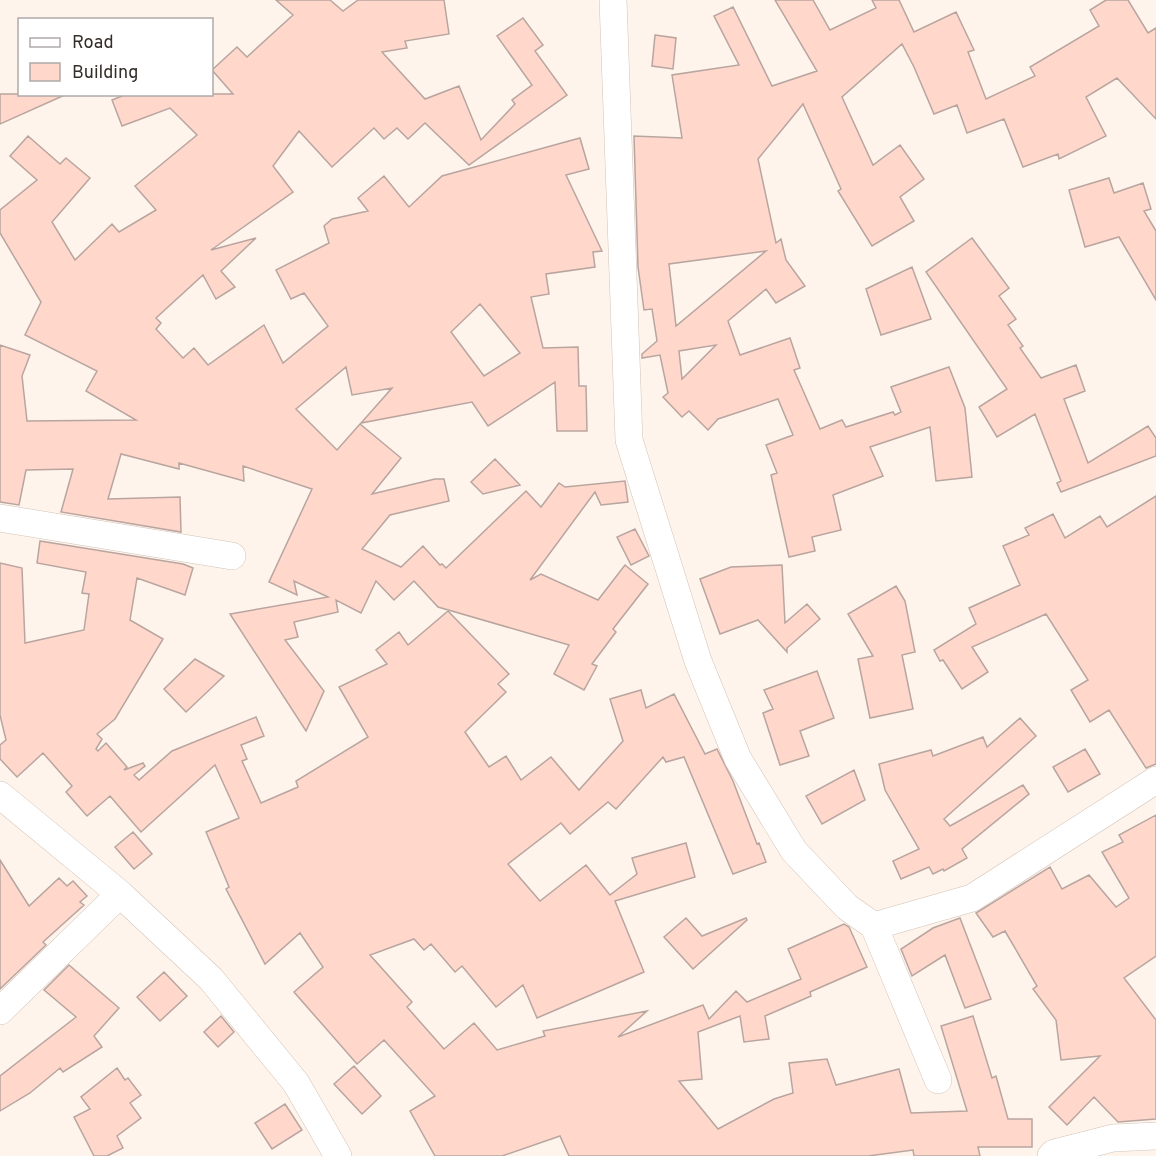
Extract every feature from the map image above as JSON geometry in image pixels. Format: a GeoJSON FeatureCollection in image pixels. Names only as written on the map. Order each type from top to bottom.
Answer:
{"type":"FeatureCollection","features":[{"type":"Feature","properties":{"kind":"street"},"geometry":{"type":"LineString","coordinates":[[613,0],[628,440],[698,661],[738,759],[794,851],[847,907],[874,926],[938,1080]]}},
{"type":"Feature","properties":{"kind":"street"},"geometry":{"type":"LineString","coordinates":[[0,518],[232,556]]}},
{"type":"Feature","properties":{"kind":"street"},"geometry":{"type":"LineString","coordinates":[[874,926],[972,898],[1156,780]]}},
{"type":"Feature","properties":{"kind":"street"},"geometry":{"type":"LineString","coordinates":[[0,795],[120,894],[211,979],[296,1083],[338,1156]]}},
{"type":"Feature","properties":{"kind":"street"},"geometry":{"type":"LineString","coordinates":[[0,1011],[120,894]]}},
{"type":"Feature","properties":{"kind":"street"},"geometry":{"type":"LineString","coordinates":[[1051,1156],[1054,1153],[1113,1138],[1156,1136]]}},
{"type":"Feature","properties":{"kind":"building"},"geometry":{"type":"Polygon","coordinates":[[[276,0],[330,0],[343,11],[358,0],[444,0],[449,34],[405,41],[407,48],[382,52],[425,99],[459,86],[481,140],[515,104],[512,100],[532,85],[497,36],[523,18],[543,45],[535,51],[567,95],[469,165],[425,123],[408,139],[397,128],[384,139],[374,128],[332,167],[299,131],[273,166],[293,192],[211,250],[256,238],[221,271],[235,287],[216,299],[203,275],[156,318],[161,323],[156,329],[183,358],[194,348],[208,365],[264,325],[283,363],[328,326],[304,293],[291,299],[276,270],[329,243],[324,226],[332,219],[368,211],[358,198],[384,176],[409,207],[442,176],[580,138],[589,169],[566,175],[602,251],[593,252],[595,267],[546,274],[549,294],[531,297],[543,348],[578,347],[579,386],[586,386],[587,431],[557,431],[555,382],[488,426],[472,402],[361,423],[392,388],[352,395],[346,367],[296,409],[337,450],[360,424],[401,458],[372,494],[435,479],[444,479],[449,501],[390,515],[362,549],[401,567],[423,546],[440,565],[446,568],[526,491],[541,507],[559,483],[565,487],[625,481],[628,502],[601,505],[595,492],[530,580],[541,574],[598,600],[625,565],[648,584],[613,629],[616,632],[592,664],[597,666],[584,690],[554,674],[569,645],[438,607],[414,581],[394,600],[376,581],[361,613],[336,600],[338,612],[294,622],[298,637],[285,640],[324,691],[306,731],[230,614],[328,597],[294,581],[297,595],[269,582],[312,489],[243,466],[244,481],[179,463],[179,469],[121,454],[108,499],[180,497],[181,532],[61,512],[73,469],[26,470],[19,505],[0,502],[0,345],[30,355],[22,376],[27,421],[136,420],[86,391],[97,371],[25,335],[41,302],[0,233],[0,210],[37,180],[10,156],[28,136],[60,164],[66,158],[90,178],[52,222],[75,260],[112,224],[119,232],[156,210],[135,186],[197,135],[170,108],[122,126],[112,100],[122,96],[233,94],[213,69],[237,47],[247,57],[293,15],[276,0]],[[480,304],[451,332],[484,376],[520,353],[480,304]]]}},
{"type":"Feature","properties":{"kind":"building"},"geometry":{"type":"Polygon","coordinates":[[[775,0],[813,0],[830,30],[876,8],[872,0],[899,0],[914,32],[956,12],[974,50],[968,52],[986,99],[1035,76],[1030,67],[1099,26],[1090,10],[1106,0],[1128,0],[1148,33],[1156,28],[1156,119],[1117,78],[1086,97],[1106,136],[1059,159],[1058,154],[1023,167],[1004,119],[967,133],[957,105],[934,114],[902,44],[842,97],[873,165],[900,145],[924,179],[900,197],[914,221],[872,246],[838,191],[841,189],[803,104],[758,159],[776,243],[781,239],[786,260],[805,286],[776,303],[766,289],[728,321],[740,355],[790,338],[800,368],[794,370],[820,429],[842,420],[846,427],[893,412],[895,415],[901,412],[891,387],[949,367],[965,408],[972,477],[936,481],[930,427],[870,447],[883,476],[833,495],[841,530],[812,537],[815,551],[789,557],[771,475],[777,473],[766,445],[793,435],[778,399],[718,419],[708,430],[689,411],[682,417],[663,397],[668,393],[660,355],[642,358],[642,354],[657,341],[652,309],[644,310],[638,267],[634,136],[682,138],[672,75],[739,65],[714,16],[733,7],[772,86],[817,71],[775,0]],[[766,251],[669,264],[676,326],[766,251]],[[716,345],[679,351],[682,379],[716,345]]]}},
{"type":"Feature","properties":{"kind":"building"},"geometry":{"type":"Polygon","coordinates":[[[655,35],[676,38],[673,69],[652,66],[655,35]]]}},
{"type":"Feature","properties":{"kind":"building"},"geometry":{"type":"Polygon","coordinates":[[[0,94],[63,96],[0,124],[0,94]]]}},
{"type":"Feature","properties":{"kind":"building"},"geometry":{"type":"Polygon","coordinates":[[[1109,178],[1114,193],[1143,183],[1151,209],[1144,211],[1156,231],[1156,300],[1119,237],[1085,247],[1069,190],[1109,178]]]}},
{"type":"Feature","properties":{"kind":"building"},"geometry":{"type":"Polygon","coordinates":[[[972,238],[1009,288],[999,296],[1016,319],[1008,325],[1023,346],[1020,348],[1041,378],[1076,365],[1085,391],[1064,399],[1088,463],[1148,426],[1156,438],[1156,456],[1061,492],[1057,483],[1061,481],[1035,414],[997,437],[979,407],[1007,389],[926,272],[972,238]]]}},
{"type":"Feature","properties":{"kind":"building"},"geometry":{"type":"Polygon","coordinates":[[[912,267],[931,319],[881,335],[866,289],[912,267]]]}},
{"type":"Feature","properties":{"kind":"building"},"geometry":{"type":"Polygon","coordinates":[[[495,459],[520,485],[483,494],[471,482],[495,459]]]}},
{"type":"Feature","properties":{"kind":"building"},"geometry":{"type":"Polygon","coordinates":[[[1156,496],[1156,764],[1146,768],[1109,710],[1090,722],[1071,690],[1088,680],[1046,614],[972,647],[988,672],[962,689],[934,650],[976,624],[969,608],[1020,585],[1003,546],[1029,535],[1025,528],[1053,514],[1065,538],[1100,516],[1107,527],[1156,496]]]}},
{"type":"Feature","properties":{"kind":"building"},"geometry":{"type":"Polygon","coordinates":[[[635,529],[649,556],[631,565],[617,537],[635,529]]]}},
{"type":"Feature","properties":{"kind":"building"},"geometry":{"type":"Polygon","coordinates":[[[40,541],[183,564],[193,568],[185,595],[137,578],[130,620],[163,639],[115,719],[97,734],[102,739],[96,749],[98,751],[106,743],[127,767],[124,770],[143,763],[145,766],[134,775],[139,780],[172,751],[256,717],[264,736],[241,745],[247,759],[242,761],[261,803],[298,787],[296,781],[368,737],[339,687],[387,664],[376,650],[399,632],[408,645],[448,611],[509,674],[498,684],[506,692],[465,732],[489,767],[506,756],[521,780],[551,757],[579,790],[623,741],[610,699],[641,690],[646,708],[674,694],[705,754],[717,749],[733,781],[766,862],[733,874],[684,757],[666,762],[663,757],[616,809],[608,802],[570,834],[561,823],[508,864],[540,901],[586,865],[610,895],[637,874],[632,858],[686,843],[695,877],[615,901],[644,972],[537,1018],[523,985],[496,1007],[462,966],[455,972],[431,944],[424,950],[414,939],[370,955],[412,1002],[407,1007],[444,1049],[474,1023],[497,1050],[545,1036],[543,1031],[647,1011],[618,1037],[703,1005],[709,1019],[736,991],[747,1002],[801,979],[788,949],[844,924],[849,927],[867,967],[810,992],[811,996],[765,1016],[769,1039],[744,1042],[740,1016],[698,1032],[702,1079],[679,1081],[718,1129],[774,1099],[793,1093],[789,1063],[827,1059],[836,1085],[899,1069],[911,1113],[967,1111],[941,1026],[973,1016],[992,1078],[996,1076],[1008,1119],[1032,1119],[1032,1147],[978,1147],[980,1156],[914,1156],[913,1150],[868,1156],[569,1156],[560,1136],[502,1156],[435,1156],[410,1111],[435,1096],[384,1040],[357,1064],[294,992],[323,967],[300,933],[265,964],[226,889],[229,887],[206,832],[239,818],[215,765],[141,832],[110,796],[87,816],[66,792],[72,786],[43,753],[17,777],[0,759],[0,745],[6,740],[0,715],[0,563],[22,568],[25,643],[84,630],[89,594],[82,593],[86,572],[37,563],[40,541]]]}},
{"type":"Feature","properties":{"kind":"building"},"geometry":{"type":"Polygon","coordinates":[[[782,565],[785,623],[807,604],[820,619],[787,648],[787,652],[758,620],[720,634],[700,579],[731,567],[782,565]]]}},
{"type":"Feature","properties":{"kind":"building"},"geometry":{"type":"Polygon","coordinates":[[[896,586],[905,601],[915,652],[902,655],[913,709],[870,718],[858,659],[873,656],[848,614],[896,586]]]}},
{"type":"Feature","properties":{"kind":"building"},"geometry":{"type":"Polygon","coordinates":[[[195,659],[224,676],[186,712],[164,689],[195,659]]]}},
{"type":"Feature","properties":{"kind":"building"},"geometry":{"type":"Polygon","coordinates":[[[817,671],[834,718],[800,731],[809,756],[780,765],[763,713],[773,709],[764,690],[817,671]]]}},
{"type":"Feature","properties":{"kind":"building"},"geometry":{"type":"Polygon","coordinates":[[[1020,718],[1036,736],[944,819],[950,826],[1023,785],[1029,794],[962,849],[967,858],[944,871],[943,869],[933,874],[929,867],[901,879],[893,861],[919,849],[885,790],[879,764],[931,750],[933,756],[983,737],[987,747],[1020,718]]]}},
{"type":"Feature","properties":{"kind":"building"},"geometry":{"type":"Polygon","coordinates":[[[1085,749],[1100,774],[1068,792],[1053,767],[1085,749]]]}},
{"type":"Feature","properties":{"kind":"building"},"geometry":{"type":"Polygon","coordinates":[[[854,770],[865,800],[822,824],[806,796],[854,770]]]}},
{"type":"Feature","properties":{"kind":"building"},"geometry":{"type":"Polygon","coordinates":[[[1156,815],[1156,956],[1124,978],[1156,1020],[1156,1119],[1118,1122],[1094,1097],[1067,1125],[1049,1107],[1100,1056],[1061,1060],[1056,1020],[1033,989],[1037,986],[1005,931],[993,937],[976,913],[1050,867],[1062,889],[1089,875],[1116,907],[1129,898],[1102,852],[1123,842],[1119,835],[1156,815]]]}},
{"type":"Feature","properties":{"kind":"building"},"geometry":{"type":"Polygon","coordinates":[[[133,832],[152,854],[134,869],[115,847],[133,832]]]}},
{"type":"Feature","properties":{"kind":"building"},"geometry":{"type":"Polygon","coordinates":[[[0,860],[29,906],[59,878],[67,886],[73,881],[87,896],[80,902],[84,905],[43,942],[46,945],[0,989],[0,860]]]}},
{"type":"Feature","properties":{"kind":"building"},"geometry":{"type":"Polygon","coordinates":[[[686,918],[702,936],[746,918],[747,920],[693,969],[664,937],[686,918]]]}},
{"type":"Feature","properties":{"kind":"building"},"geometry":{"type":"Polygon","coordinates":[[[960,918],[991,999],[965,1008],[945,955],[912,976],[901,949],[933,928],[960,918]]]}},
{"type":"Feature","properties":{"kind":"building"},"geometry":{"type":"Polygon","coordinates":[[[69,965],[119,1008],[94,1036],[102,1047],[63,1072],[60,1068],[30,1093],[0,1111],[0,1076],[76,1017],[44,990],[69,965]]]}},
{"type":"Feature","properties":{"kind":"building"},"geometry":{"type":"Polygon","coordinates":[[[164,972],[187,996],[160,1021],[137,997],[164,972]]]}},
{"type":"Feature","properties":{"kind":"building"},"geometry":{"type":"Polygon","coordinates":[[[221,1016],[234,1032],[218,1047],[204,1032],[221,1016]]]}},
{"type":"Feature","properties":{"kind":"building"},"geometry":{"type":"Polygon","coordinates":[[[354,1066],[381,1096],[362,1114],[334,1084],[354,1066]]]}},
{"type":"Feature","properties":{"kind":"building"},"geometry":{"type":"Polygon","coordinates":[[[117,1068],[125,1080],[128,1078],[141,1095],[130,1103],[141,1118],[117,1136],[123,1148],[107,1156],[94,1156],[74,1117],[90,1109],[81,1097],[117,1068]]]}},
{"type":"Feature","properties":{"kind":"building"},"geometry":{"type":"Polygon","coordinates":[[[285,1104],[302,1130],[272,1149],[255,1123],[285,1104]]]}}]}
